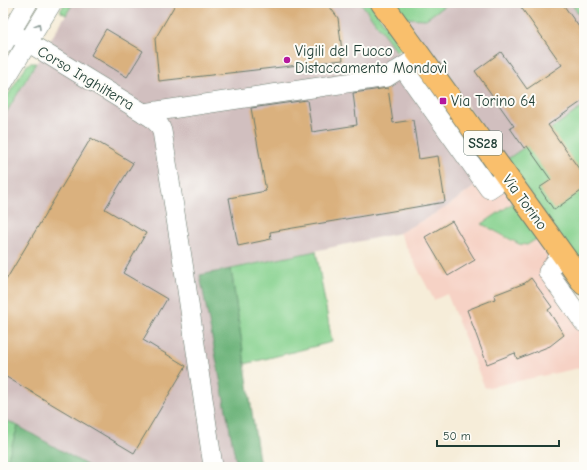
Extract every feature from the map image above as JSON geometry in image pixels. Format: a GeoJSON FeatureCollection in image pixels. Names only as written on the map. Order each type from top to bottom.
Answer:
{"type":"FeatureCollection","features":[{"type":"Feature","properties":{"kind":"main road","name":"Via Torino"},"geometry":{"type":"LineString","coordinates":[[382,3],[411,62],[507,177],[584,284]]}},
{"type":"Feature","properties":{"kind":"street"},"geometry":{"type":"LineString","coordinates":[[28,3],[7,38],[28,43]]}},
{"type":"Feature","properties":{"kind":"street","name":"Corso Inghilterra"},"geometry":{"type":"LineString","coordinates":[[3,83],[52,3]]}},
{"type":"Feature","properties":{"kind":"street","name":"Corso Inghilterra"},"geometry":{"type":"LineString","coordinates":[[28,43],[152,118],[160,126],[163,136],[213,466]]}},
{"type":"Feature","properties":{"kind":"street"},"geometry":{"type":"LineString","coordinates":[[144,113],[387,77],[411,62]]}},
{"type":"Feature","properties":{"kind":"street"},"geometry":{"type":"LineString","coordinates":[[562,253],[548,272],[584,323]]}},
{"type":"Feature","properties":{"kind":"shaded area"},"geometry":{"type":"Polygon","coordinates":[[[73,3],[361,3],[488,177],[445,208],[399,233],[200,275],[237,467],[90,467],[3,419],[3,118],[73,3]]]}},
{"type":"Feature","properties":{"kind":"shaded area"},"geometry":{"type":"Polygon","coordinates":[[[394,3],[584,3],[584,106],[506,160],[394,3]]]}},
{"type":"Feature","properties":{"kind":"shaded area"},"geometry":{"type":"Polygon","coordinates":[[[493,174],[584,303],[584,367],[485,388],[447,294],[434,300],[399,233],[445,208],[493,174]]]}},
{"type":"Feature","properties":{"kind":"green space"},"geometry":{"type":"Polygon","coordinates":[[[65,3],[73,3],[66,15],[60,11],[65,3]]]}},
{"type":"Feature","properties":{"kind":"green space"},"geometry":{"type":"Polygon","coordinates":[[[361,3],[370,3],[402,48],[397,52],[361,3]]]}},
{"type":"Feature","properties":{"kind":"green space"},"geometry":{"type":"Polygon","coordinates":[[[394,3],[448,3],[426,19],[405,18],[394,3]]]}},
{"type":"Feature","properties":{"kind":"green space"},"geometry":{"type":"Polygon","coordinates":[[[571,3],[584,3],[584,22],[571,3]]]}},
{"type":"Feature","properties":{"kind":"green space"},"geometry":{"type":"Polygon","coordinates":[[[30,63],[36,63],[3,118],[3,103],[26,66],[30,63]]]}},
{"type":"Feature","properties":{"kind":"green space"},"geometry":{"type":"Polygon","coordinates":[[[584,106],[584,270],[506,160],[584,106]]]}},
{"type":"Feature","properties":{"kind":"green space"},"geometry":{"type":"Polygon","coordinates":[[[513,203],[538,238],[527,245],[519,244],[482,224],[513,203]]]}},
{"type":"Feature","properties":{"kind":"green space"},"geometry":{"type":"Polygon","coordinates":[[[316,251],[332,342],[245,364],[231,269],[316,251]]]}},
{"type":"Feature","properties":{"kind":"green space"},"geometry":{"type":"Polygon","coordinates":[[[231,269],[260,467],[237,467],[200,275],[231,269]]]}},
{"type":"Feature","properties":{"kind":"green space"},"geometry":{"type":"Polygon","coordinates":[[[3,419],[18,426],[5,467],[3,467],[3,419]]]}},
{"type":"Feature","properties":{"kind":"green space"},"geometry":{"type":"Polygon","coordinates":[[[18,426],[90,467],[5,467],[18,426]]]}},
{"type":"Feature","properties":{"kind":"building"},"geometry":{"type":"Polygon","coordinates":[[[176,3],[327,3],[338,18],[343,60],[159,81],[155,39],[176,3]]]}},
{"type":"Feature","properties":{"kind":"building"},"geometry":{"type":"Polygon","coordinates":[[[518,3],[562,3],[584,34],[584,100],[548,125],[584,176],[584,189],[554,210],[539,188],[551,180],[527,146],[524,148],[510,128],[514,126],[475,71],[501,52],[527,89],[562,65],[518,3]]]}},
{"type":"Feature","properties":{"kind":"building"},"geometry":{"type":"Polygon","coordinates":[[[106,29],[143,51],[127,77],[91,55],[106,29]]]}},
{"type":"Feature","properties":{"kind":"building"},"geometry":{"type":"Polygon","coordinates":[[[388,88],[393,123],[413,120],[419,159],[438,156],[445,202],[270,232],[271,239],[238,246],[229,198],[266,191],[251,108],[307,100],[312,132],[357,125],[353,93],[388,88]]]}},
{"type":"Feature","properties":{"kind":"building"},"geometry":{"type":"Polygon","coordinates":[[[91,138],[133,163],[105,209],[146,233],[123,273],[167,299],[143,340],[186,366],[134,453],[3,375],[3,285],[91,138]]]}},
{"type":"Feature","properties":{"kind":"building"},"geometry":{"type":"Polygon","coordinates":[[[452,221],[475,260],[448,276],[425,237],[452,221]]]}},
{"type":"Feature","properties":{"kind":"building"},"geometry":{"type":"Polygon","coordinates":[[[531,278],[552,307],[548,310],[564,335],[550,346],[517,359],[515,353],[487,364],[467,310],[495,299],[494,295],[525,283],[531,278]]]}},
{"type":"Feature","properties":{"kind":"place","name":"Vigili del Fuoco Distaccamento Mondovì"},"geometry":{"type":"Point","coordinates":[287,60]}},
{"type":"Feature","properties":{"kind":"place","name":"Via Torino 64"},"geometry":{"type":"Point","coordinates":[443,101]}}]}
